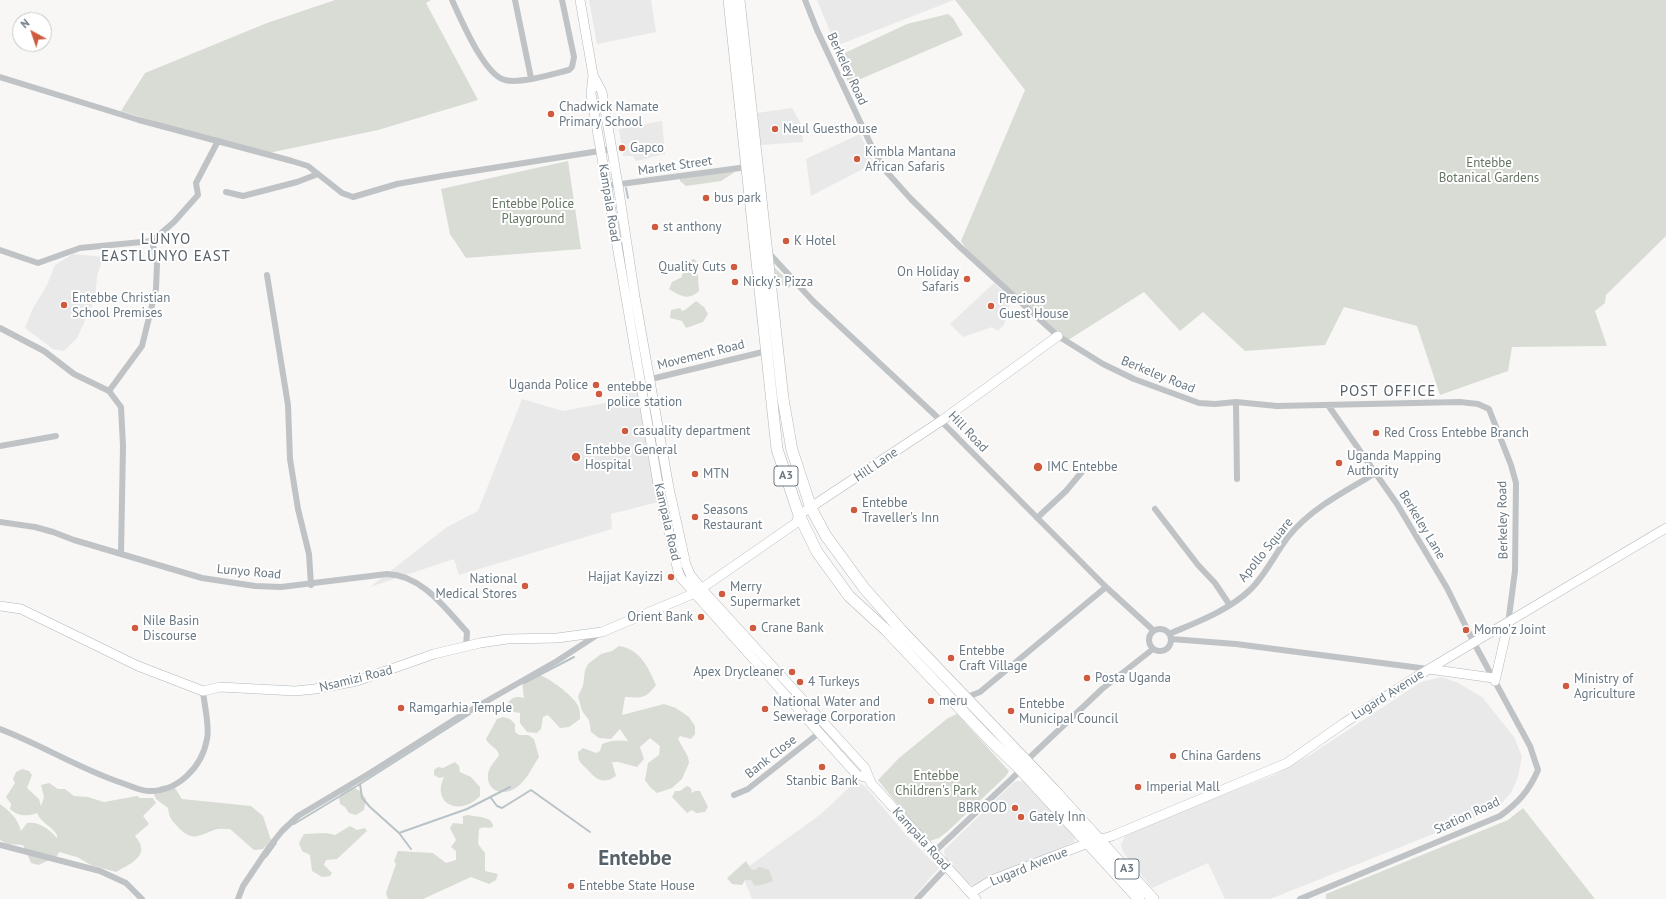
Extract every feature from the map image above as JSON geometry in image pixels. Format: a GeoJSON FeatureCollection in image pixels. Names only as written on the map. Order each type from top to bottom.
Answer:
{"type":"FeatureCollection","features":[{"type":"Feature","properties":{"kind":"highway","name":"A3"},"geometry":{"type":"LineString","coordinates":[[728,0],[778,449],[799,515],[817,552],[849,596],[886,630],[987,737],[1023,765],[1100,840],[1153,899]]}},
{"type":"Feature","properties":{"kind":"highway","name":"A3"},"geometry":{"type":"LineString","coordinates":[[739,0],[783,399],[792,450],[811,508],[826,536],[864,588],[965,698],[1088,843],[1139,899]]}},
{"type":"Feature","properties":{"kind":"street"},"geometry":{"type":"LineString","coordinates":[[452,0],[492,72],[505,80],[515,81],[569,70],[574,63],[562,0]]}},
{"type":"Feature","properties":{"kind":"street"},"geometry":{"type":"LineString","coordinates":[[515,0],[531,78]]}},
{"type":"Feature","properties":{"kind":"street","name":"Kampala Road"},"geometry":{"type":"LineString","coordinates":[[580,0],[593,75],[591,94],[659,490],[678,571],[681,578],[698,590],[865,768],[868,778],[933,853],[974,896]]}},
{"type":"Feature","properties":{"kind":"street","name":"Berkeley Road"},"geometry":{"type":"LineString","coordinates":[[805,0],[817,30],[884,169],[911,199],[952,240],[1058,336],[1102,364],[1134,379],[1199,403],[1215,404],[1236,402],[1277,406],[1460,402],[1478,404],[1489,409],[1511,465],[1516,483],[1515,571],[1508,624]]}},
{"type":"Feature","properties":{"kind":"street","name":"Kampala Road"},"geometry":{"type":"LineString","coordinates":[[593,75],[602,92],[635,297],[651,380],[669,488],[686,565],[698,590],[819,733],[857,775],[868,778]]}},
{"type":"Feature","properties":{"kind":"street"},"geometry":{"type":"LineString","coordinates":[[0,77],[133,118],[308,166],[342,193],[353,196],[397,184],[456,173],[513,163],[601,152],[612,149]]}},
{"type":"Feature","properties":{"kind":"street"},"geometry":{"type":"LineString","coordinates":[[0,250],[38,263],[80,248],[152,241],[174,222],[198,195],[196,183],[218,141]]}},
{"type":"Feature","properties":{"kind":"street","name":"Market Street"},"geometry":{"type":"LineString","coordinates":[[606,186],[747,166]]}},
{"type":"Feature","properties":{"kind":"street"},"geometry":{"type":"LineString","coordinates":[[226,192],[243,196],[297,182],[318,174]]}},
{"type":"Feature","properties":{"kind":"street"},"geometry":{"type":"LineString","coordinates":[[109,391],[142,346],[156,289],[157,264],[152,241]]}},
{"type":"Feature","properties":{"kind":"street","name":"Hill Road"},"geometry":{"type":"LineString","coordinates":[[766,250],[813,301],[941,421],[1106,587],[1153,630]]}},
{"type":"Feature","properties":{"kind":"street"},"geometry":{"type":"LineString","coordinates":[[267,275],[288,405],[290,460],[298,509],[309,554],[312,585]]}},
{"type":"Feature","properties":{"kind":"street"},"geometry":{"type":"LineString","coordinates":[[0,328],[44,351],[74,374],[109,391],[120,407],[123,446],[121,554]]}},
{"type":"Feature","properties":{"kind":"street","name":"Hill Lane"},"geometry":{"type":"LineString","coordinates":[[698,590],[796,523],[799,515],[941,421],[1058,336]]}},
{"type":"Feature","properties":{"kind":"street","name":"Movement Road"},"geometry":{"type":"LineString","coordinates":[[640,381],[651,380],[768,351]]}},
{"type":"Feature","properties":{"kind":"street"},"geometry":{"type":"LineString","coordinates":[[1236,402],[1237,479]]}},
{"type":"Feature","properties":{"kind":"street","name":"Berkeley Lane"},"geometry":{"type":"LineString","coordinates":[[1328,405],[1397,504],[1447,588],[1474,643]]}},
{"type":"Feature","properties":{"kind":"street"},"geometry":{"type":"LineString","coordinates":[[0,446],[56,436]]}},
{"type":"Feature","properties":{"kind":"street"},"geometry":{"type":"LineString","coordinates":[[1037,518],[1066,491],[1086,467]]}},
{"type":"Feature","properties":{"kind":"street","name":"Apollo Square"},"geometry":{"type":"LineString","coordinates":[[1170,637],[1221,611],[1250,589],[1262,576],[1288,536],[1315,511],[1345,490],[1376,473]]}},
{"type":"Feature","properties":{"kind":"street"},"geometry":{"type":"LineString","coordinates":[[659,490],[669,488]]}},
{"type":"Feature","properties":{"kind":"street"},"geometry":{"type":"LineString","coordinates":[[1155,509],[1198,565],[1215,583],[1229,604]]}},
{"type":"Feature","properties":{"kind":"street","name":"Lunyo Road"},"geometry":{"type":"LineString","coordinates":[[0,522],[35,527],[202,578],[229,583],[281,587],[312,585],[387,574],[403,575],[414,580],[427,590],[467,632],[466,647]]}},
{"type":"Feature","properties":{"kind":"street","name":"Lugard Avenue"},"geometry":{"type":"LineString","coordinates":[[974,896],[992,880],[1088,843],[1100,840],[1287,763],[1344,723],[1429,669],[1508,624],[1666,528]]}},
{"type":"Feature","properties":{"kind":"street"},"geometry":{"type":"LineString","coordinates":[[965,698],[980,692],[1106,587]]}},
{"type":"Feature","properties":{"kind":"street","name":"Nsamizi Road"},"geometry":{"type":"LineString","coordinates":[[203,691],[220,687],[295,691],[339,686],[394,669],[434,654],[466,647],[507,639],[557,638],[602,632],[698,590]]}},
{"type":"Feature","properties":{"kind":"street"},"geometry":{"type":"LineString","coordinates":[[0,606],[21,610],[138,666],[203,691],[208,738],[204,749],[192,769],[179,784],[163,790],[145,791],[103,777],[32,742],[0,729]]}},
{"type":"Feature","properties":{"kind":"street"},"geometry":{"type":"LineString","coordinates":[[1153,649],[1149,638],[1153,630],[1161,629],[1170,637],[1429,669],[1494,680],[1508,624]]}},
{"type":"Feature","properties":{"kind":"street"},"geometry":{"type":"LineString","coordinates":[[238,899],[243,886],[267,851],[282,831],[298,816],[457,718],[557,661],[602,632]]}},
{"type":"Feature","properties":{"kind":"street"},"geometry":{"type":"LineString","coordinates":[[933,853],[1102,689],[1153,649],[1164,650],[1170,645],[1170,637]]}},
{"type":"Feature","properties":{"kind":"street","name":"Station Road"},"geometry":{"type":"LineString","coordinates":[[1300,899],[1500,816],[1522,798],[1531,785],[1538,770],[1530,746],[1474,643]]}},
{"type":"Feature","properties":{"kind":"street","name":"Bank Close"},"geometry":{"type":"LineString","coordinates":[[734,795],[748,788],[819,733]]}},
{"type":"Feature","properties":{"kind":"street"},"geometry":{"type":"LineString","coordinates":[[0,845],[100,871],[126,883],[142,899]]}},
{"type":"Feature","properties":{"kind":"street"},"geometry":{"type":"LineString","coordinates":[[917,899],[947,867]]}},
{"type":"Feature","properties":{"kind":"shaded area"},"geometry":{"type":"Polygon","coordinates":[[[589,0],[651,0],[656,32],[597,44],[589,0]]]}},
{"type":"Feature","properties":{"kind":"shaded area"},"geometry":{"type":"Polygon","coordinates":[[[817,0],[954,0],[836,46],[817,0]]]}},
{"type":"Feature","properties":{"kind":"shaded area"},"geometry":{"type":"Polygon","coordinates":[[[792,108],[801,124],[803,142],[761,145],[757,113],[792,108]]]}},
{"type":"Feature","properties":{"kind":"shaded area"},"geometry":{"type":"Polygon","coordinates":[[[662,121],[665,154],[636,161],[633,156],[623,156],[619,129],[662,121]]]}},
{"type":"Feature","properties":{"kind":"shaded area"},"geometry":{"type":"Polygon","coordinates":[[[860,134],[874,163],[811,196],[806,159],[860,134]]]}},
{"type":"Feature","properties":{"kind":"shaded area","name":"Entebbe Christian School Premises"},"geometry":{"type":"Polygon","coordinates":[[[73,254],[103,257],[97,277],[95,299],[77,338],[64,351],[53,349],[25,328],[32,310],[47,285],[55,265],[73,254]]]}},
{"type":"Feature","properties":{"kind":"shaded area"},"geometry":{"type":"Polygon","coordinates":[[[994,283],[1011,299],[1004,325],[998,331],[992,327],[963,337],[950,324],[994,283]]]}},
{"type":"Feature","properties":{"kind":"shaded area","name":"Entebbe General Hospital"},"geometry":{"type":"Polygon","coordinates":[[[644,368],[658,502],[611,514],[612,529],[459,575],[454,559],[370,587],[447,527],[478,511],[522,399],[563,411],[616,401],[644,368]]]}},
{"type":"Feature","properties":{"kind":"shaded area"},"geometry":{"type":"Polygon","coordinates":[[[1442,677],[1458,683],[1482,697],[1514,737],[1522,757],[1518,777],[1511,793],[1496,809],[1270,899],[1225,899],[1208,863],[1152,888],[1123,852],[1121,845],[1126,833],[1272,776],[1310,755],[1421,682],[1442,677]]]}},
{"type":"Feature","properties":{"kind":"shaded area"},"geometry":{"type":"Polygon","coordinates":[[[856,781],[865,786],[906,835],[939,868],[912,899],[752,899],[741,872],[821,814],[856,781]]]}},
{"type":"Feature","properties":{"kind":"shaded area"},"geometry":{"type":"Polygon","coordinates":[[[1023,781],[1075,837],[1074,842],[976,886],[967,884],[945,859],[944,850],[1014,782],[1023,781]]]}},
{"type":"Feature","properties":{"kind":"green space"},"geometry":{"type":"Polygon","coordinates":[[[335,0],[431,0],[426,3],[478,100],[378,130],[264,154],[121,111],[145,73],[267,23],[335,0]]]}},
{"type":"Feature","properties":{"kind":"green space","name":"Entebbe Botanical Gardens"},"geometry":{"type":"Polygon","coordinates":[[[955,0],[1666,0],[1666,236],[1606,295],[1605,303],[1595,311],[1607,346],[1512,347],[1508,371],[1440,395],[1417,326],[1344,307],[1325,345],[1245,351],[1203,312],[1180,331],[1144,292],[1065,342],[966,249],[961,241],[1025,90],[955,0]]]}},
{"type":"Feature","properties":{"kind":"green space"},"geometry":{"type":"Polygon","coordinates":[[[948,14],[953,18],[963,35],[849,84],[836,57],[907,24],[948,14]]]}},
{"type":"Feature","properties":{"kind":"green space","name":"Entebbe Police Playground"},"geometry":{"type":"Polygon","coordinates":[[[568,161],[581,249],[466,258],[450,234],[441,189],[568,161]]]}},
{"type":"Feature","properties":{"kind":"green space"},"geometry":{"type":"Polygon","coordinates":[[[731,171],[735,172],[721,181],[686,186],[680,181],[680,179],[731,171]]]}},
{"type":"Feature","properties":{"kind":"green space"},"geometry":{"type":"Polygon","coordinates":[[[694,259],[697,262],[699,291],[688,297],[677,294],[669,289],[672,282],[682,277],[686,263],[694,259]]]}},
{"type":"Feature","properties":{"kind":"green space"},"geometry":{"type":"Polygon","coordinates":[[[775,268],[793,285],[788,288],[772,280],[771,271],[775,268]]]}},
{"type":"Feature","properties":{"kind":"green space"},"geometry":{"type":"Polygon","coordinates":[[[696,301],[704,307],[708,314],[703,322],[686,328],[682,321],[670,318],[671,310],[680,308],[682,311],[685,310],[696,301]]]}},
{"type":"Feature","properties":{"kind":"green space"},"geometry":{"type":"Polygon","coordinates":[[[619,646],[633,651],[638,655],[650,672],[656,685],[643,697],[625,697],[622,715],[664,704],[676,708],[689,717],[695,726],[695,734],[691,739],[680,736],[678,739],[688,757],[689,763],[682,779],[672,788],[657,793],[645,780],[648,763],[659,755],[660,746],[650,738],[640,747],[644,759],[637,767],[612,762],[616,776],[611,779],[599,780],[596,778],[581,763],[578,757],[578,752],[583,748],[596,753],[600,751],[602,744],[621,740],[628,741],[620,729],[611,739],[599,738],[591,732],[589,720],[582,711],[578,696],[583,686],[585,670],[588,664],[601,654],[612,651],[619,646]]]}},
{"type":"Feature","properties":{"kind":"green space"},"geometry":{"type":"Polygon","coordinates":[[[537,674],[553,682],[574,700],[580,711],[580,719],[569,727],[560,728],[548,715],[543,717],[541,729],[537,733],[527,732],[520,723],[520,713],[509,711],[508,704],[514,698],[524,698],[522,682],[537,674]]]}},
{"type":"Feature","properties":{"kind":"green space","name":"Entebbe Children's Park"},"geometry":{"type":"Polygon","coordinates":[[[957,714],[1009,771],[1006,776],[948,831],[939,838],[930,841],[922,835],[878,780],[899,758],[948,718],[957,714]]]}},
{"type":"Feature","properties":{"kind":"green space"},"geometry":{"type":"Polygon","coordinates":[[[503,717],[510,719],[515,724],[515,732],[519,735],[528,735],[534,739],[539,757],[522,783],[510,791],[501,792],[493,789],[488,781],[489,770],[499,755],[486,739],[497,719],[503,717]]]}},
{"type":"Feature","properties":{"kind":"green space"},"geometry":{"type":"Polygon","coordinates":[[[455,762],[459,766],[460,772],[471,777],[480,787],[480,796],[464,806],[456,806],[444,800],[441,794],[441,786],[444,777],[439,778],[434,775],[434,770],[438,767],[443,768],[455,762]]]}},
{"type":"Feature","properties":{"kind":"green space"},"geometry":{"type":"Polygon","coordinates":[[[22,769],[29,771],[32,775],[27,788],[39,799],[41,806],[44,797],[41,785],[49,783],[58,789],[65,789],[74,796],[88,797],[104,802],[137,796],[140,798],[153,798],[156,803],[143,816],[149,824],[135,836],[141,846],[141,851],[137,859],[116,872],[91,865],[77,857],[59,852],[57,856],[39,865],[31,863],[23,845],[7,844],[0,840],[0,804],[13,816],[21,831],[27,823],[36,823],[48,829],[57,838],[55,832],[41,819],[37,813],[23,815],[10,809],[11,804],[6,797],[15,783],[13,779],[16,772],[22,769]]]}},
{"type":"Feature","properties":{"kind":"green space"},"geometry":{"type":"Polygon","coordinates":[[[173,785],[182,799],[251,806],[263,816],[271,840],[263,849],[254,850],[230,829],[216,829],[199,836],[187,835],[174,822],[170,816],[168,808],[156,799],[153,792],[161,786],[173,785]]]}},
{"type":"Feature","properties":{"kind":"green space"},"geometry":{"type":"Polygon","coordinates":[[[687,786],[691,788],[692,793],[695,791],[700,791],[708,807],[705,812],[696,813],[692,810],[687,813],[672,797],[675,791],[680,791],[687,786]]]}},
{"type":"Feature","properties":{"kind":"green space"},"geometry":{"type":"Polygon","coordinates":[[[353,787],[360,791],[366,799],[364,810],[356,815],[349,813],[345,807],[340,804],[339,797],[344,790],[353,787]]]}},
{"type":"Feature","properties":{"kind":"green space"},"geometry":{"type":"Polygon","coordinates":[[[1523,808],[1595,899],[1326,899],[1326,894],[1508,820],[1523,808]]]}},
{"type":"Feature","properties":{"kind":"green space"},"geometry":{"type":"Polygon","coordinates":[[[468,815],[487,819],[492,823],[493,827],[479,829],[478,844],[485,853],[485,871],[498,874],[496,880],[489,884],[471,877],[423,899],[388,899],[386,893],[396,864],[394,861],[398,851],[433,853],[446,863],[456,860],[456,851],[451,847],[456,840],[450,828],[453,823],[463,824],[463,816],[468,815]]]}},
{"type":"Feature","properties":{"kind":"green space"},"geometry":{"type":"Polygon","coordinates":[[[350,826],[357,830],[365,828],[367,831],[337,859],[326,860],[324,865],[332,873],[330,876],[322,877],[312,871],[310,855],[302,851],[299,843],[304,834],[326,833],[335,835],[350,826]]]}},
{"type":"Feature","properties":{"kind":"green space"},"geometry":{"type":"Polygon","coordinates":[[[746,861],[751,869],[755,870],[759,867],[769,870],[773,881],[755,886],[751,880],[745,880],[742,885],[732,884],[727,878],[746,861]]]}},
{"type":"Feature","properties":{"kind":"waterway"},"geometry":{"type":"LineString","coordinates":[[626,188],[628,198]]}},
{"type":"Feature","properties":{"kind":"waterway"},"geometry":{"type":"LineString","coordinates":[[524,683],[574,657]]}},
{"type":"Feature","properties":{"kind":"waterway"},"geometry":{"type":"LineString","coordinates":[[294,824],[470,714]]}},
{"type":"Feature","properties":{"kind":"waterway"},"geometry":{"type":"LineString","coordinates":[[360,784],[362,798],[399,833],[411,849]]}},
{"type":"Feature","properties":{"kind":"waterway"},"geometry":{"type":"LineString","coordinates":[[399,833],[467,809],[510,787]]}},
{"type":"Feature","properties":{"kind":"waterway"},"geometry":{"type":"LineString","coordinates":[[491,798],[497,806],[502,808],[531,790],[590,832]]}},
{"type":"Feature","properties":{"kind":"waterway"},"geometry":{"type":"LineString","coordinates":[[266,857],[276,843]]}},
{"type":"Feature","properties":{"kind":"place","name":"Chadwick Namate Primary School"},"geometry":{"type":"Point","coordinates":[551,114]}},
{"type":"Feature","properties":{"kind":"place","name":"Neul Guesthouse"},"geometry":{"type":"Point","coordinates":[775,129]}},
{"type":"Feature","properties":{"kind":"place","name":"Gapco"},"geometry":{"type":"Point","coordinates":[622,148]}},
{"type":"Feature","properties":{"kind":"place","name":"Kimbla Mantana African Safaris"},"geometry":{"type":"Point","coordinates":[857,159]}},
{"type":"Feature","properties":{"kind":"place","name":"bus park"},"geometry":{"type":"Point","coordinates":[706,198]}},
{"type":"Feature","properties":{"kind":"place","name":"st anthony"},"geometry":{"type":"Point","coordinates":[655,227]}},
{"type":"Feature","properties":{"kind":"place","name":"K Hotel"},"geometry":{"type":"Point","coordinates":[786,241]}},
{"type":"Feature","properties":{"kind":"place","name":"Quality Cuts"},"geometry":{"type":"Point","coordinates":[734,267]}},
{"type":"Feature","properties":{"kind":"place","name":"On Holiday Safaris"},"geometry":{"type":"Point","coordinates":[967,279]}},
{"type":"Feature","properties":{"kind":"place","name":"Nicky's Pizza"},"geometry":{"type":"Point","coordinates":[735,282]}},
{"type":"Feature","properties":{"kind":"place","name":"Entebbe Christian School Premises"},"geometry":{"type":"Point","coordinates":[64,305]}},
{"type":"Feature","properties":{"kind":"place","name":"Precious Guest House"},"geometry":{"type":"Point","coordinates":[991,306]}},
{"type":"Feature","properties":{"kind":"place","name":"Uganda Police"},"geometry":{"type":"Point","coordinates":[596,385]}},
{"type":"Feature","properties":{"kind":"place","name":"entebbe police station"},"geometry":{"type":"Point","coordinates":[599,394]}},
{"type":"Feature","properties":{"kind":"place","name":"casuality department"},"geometry":{"type":"Point","coordinates":[625,431]}},
{"type":"Feature","properties":{"kind":"place","name":"Red Cross Entebbe Branch"},"geometry":{"type":"Point","coordinates":[1376,433]}},
{"type":"Feature","properties":{"kind":"place","name":"Entebbe General Hospital"},"geometry":{"type":"Point","coordinates":[576,457]}},
{"type":"Feature","properties":{"kind":"place","name":"Uganda Mapping Authority"},"geometry":{"type":"Point","coordinates":[1339,463]}},
{"type":"Feature","properties":{"kind":"place","name":"IMC Entebbe"},"geometry":{"type":"Point","coordinates":[1038,467]}},
{"type":"Feature","properties":{"kind":"place","name":"MTN"},"geometry":{"type":"Point","coordinates":[695,474]}},
{"type":"Feature","properties":{"kind":"place","name":"Entebbe Traveller's Inn"},"geometry":{"type":"Point","coordinates":[854,510]}},
{"type":"Feature","properties":{"kind":"place","name":"Seasons Restaurant"},"geometry":{"type":"Point","coordinates":[695,517]}},
{"type":"Feature","properties":{"kind":"place","name":"Hajjat Kayizzi"},"geometry":{"type":"Point","coordinates":[671,577]}},
{"type":"Feature","properties":{"kind":"place","name":"National Medical Stores"},"geometry":{"type":"Point","coordinates":[525,586]}},
{"type":"Feature","properties":{"kind":"place","name":"Merry Supermarket"},"geometry":{"type":"Point","coordinates":[722,594]}},
{"type":"Feature","properties":{"kind":"place","name":"Orient Bank"},"geometry":{"type":"Point","coordinates":[701,617]}},
{"type":"Feature","properties":{"kind":"place","name":"Nile Basin Discourse"},"geometry":{"type":"Point","coordinates":[135,628]}},
{"type":"Feature","properties":{"kind":"place","name":"Crane Bank"},"geometry":{"type":"Point","coordinates":[753,628]}},
{"type":"Feature","properties":{"kind":"place","name":"Momo'z Joint"},"geometry":{"type":"Point","coordinates":[1466,630]}},
{"type":"Feature","properties":{"kind":"place","name":"Entebbe Craft Village"},"geometry":{"type":"Point","coordinates":[951,658]}},
{"type":"Feature","properties":{"kind":"place","name":"Apex Drycleaner"},"geometry":{"type":"Point","coordinates":[792,672]}},
{"type":"Feature","properties":{"kind":"place","name":"Posta Uganda"},"geometry":{"type":"Point","coordinates":[1087,678]}},
{"type":"Feature","properties":{"kind":"place","name":"4 Turkeys"},"geometry":{"type":"Point","coordinates":[800,682]}},
{"type":"Feature","properties":{"kind":"place","name":"Ministry of Agriculture"},"geometry":{"type":"Point","coordinates":[1566,686]}},
{"type":"Feature","properties":{"kind":"place","name":"meru"},"geometry":{"type":"Point","coordinates":[931,701]}},
{"type":"Feature","properties":{"kind":"place","name":"Ramgarhia Temple"},"geometry":{"type":"Point","coordinates":[401,708]}},
{"type":"Feature","properties":{"kind":"place","name":"National Water and Sewerage Corporation"},"geometry":{"type":"Point","coordinates":[765,709]}},
{"type":"Feature","properties":{"kind":"place","name":"Entebbe Municipal Council"},"geometry":{"type":"Point","coordinates":[1011,711]}},
{"type":"Feature","properties":{"kind":"place","name":"China Gardens"},"geometry":{"type":"Point","coordinates":[1173,756]}},
{"type":"Feature","properties":{"kind":"place","name":"Stanbic Bank"},"geometry":{"type":"Point","coordinates":[822,767]}},
{"type":"Feature","properties":{"kind":"place","name":"Imperial Mall"},"geometry":{"type":"Point","coordinates":[1138,787]}},
{"type":"Feature","properties":{"kind":"place","name":"BBROOD"},"geometry":{"type":"Point","coordinates":[1015,808]}},
{"type":"Feature","properties":{"kind":"place","name":"Gately Inn"},"geometry":{"type":"Point","coordinates":[1021,817]}},
{"type":"Feature","properties":{"kind":"place","name":"Entebbe State House"},"geometry":{"type":"Point","coordinates":[571,886]}},
{"type":"Feature","properties":{"kind":"district","name":"LUNYO EASTLUNYO EAST"},"geometry":{"type":"Point","coordinates":[166,248]}},
{"type":"Feature","properties":{"kind":"district","name":"POST OFFICE"},"geometry":{"type":"Point","coordinates":[1388,392]}},
{"type":"Feature","properties":{"kind":"district","name":"Entebbe"},"geometry":{"type":"Point","coordinates":[635,859]}}]}
